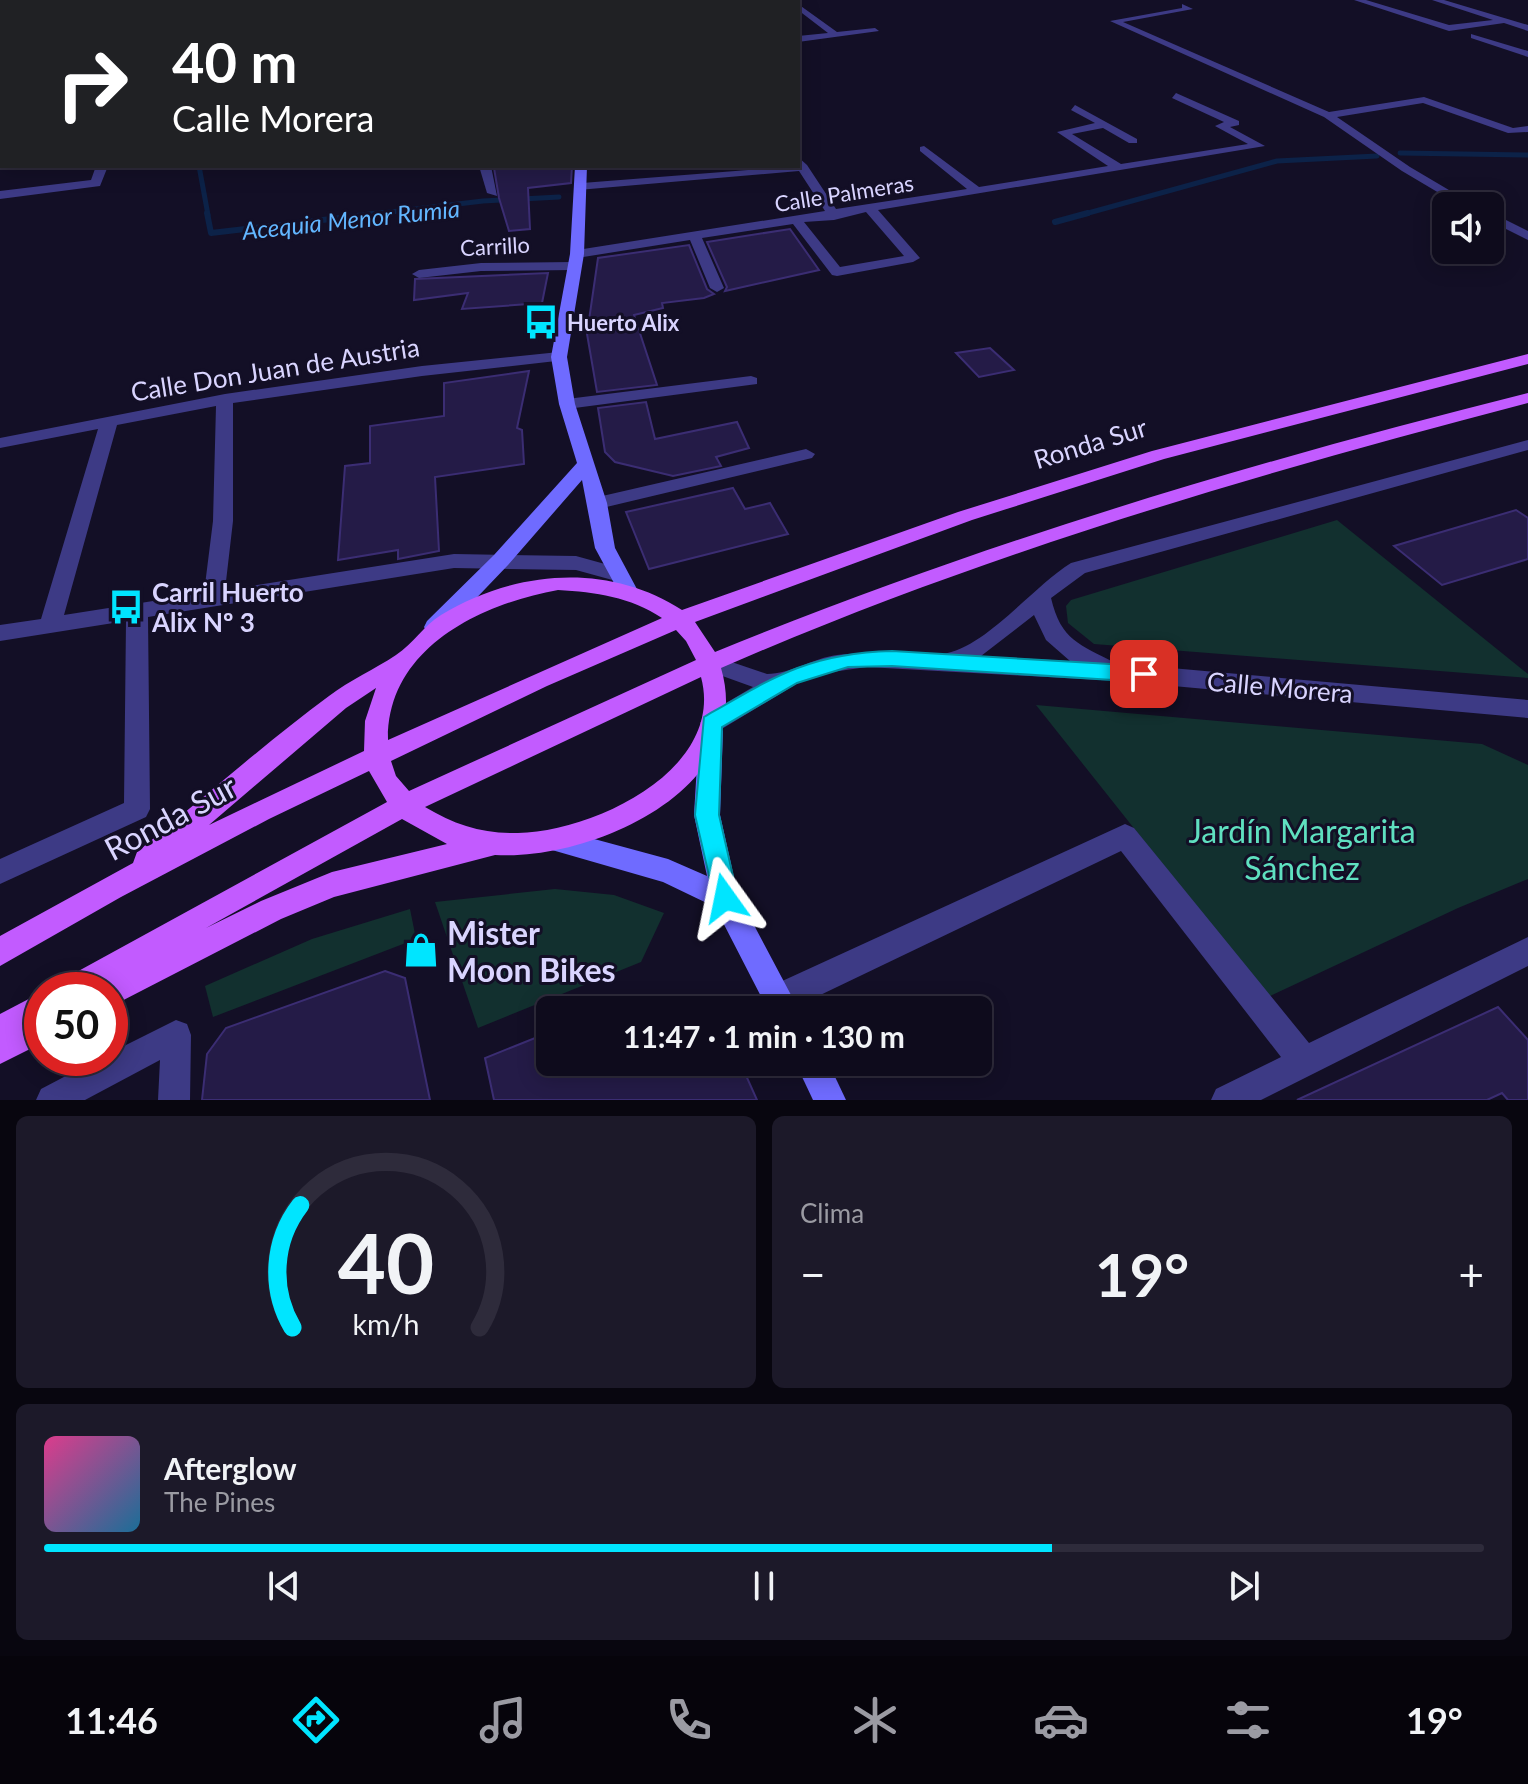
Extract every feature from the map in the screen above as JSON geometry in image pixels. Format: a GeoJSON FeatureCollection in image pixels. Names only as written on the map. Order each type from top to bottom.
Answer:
{"type":"FeatureCollection","features":[{"type":"Feature","properties":{"kind":"main road"},"geometry":{"type":"LineString","coordinates":[[581,168],[576,260],[559,357],[567,404],[598,503],[601,533],[622,582]]}},
{"type":"Feature","properties":{"kind":"main road","name":"Ronda Sur"},"geometry":{"type":"LineString","coordinates":[[0,952],[111,888],[377,754],[681,619],[965,516],[1158,455],[1329,408],[1528,359]]}},
{"type":"Feature","properties":{"kind":"main road"},"geometry":{"type":"LineString","coordinates":[[104,972],[405,805],[711,663],[915,581],[1103,516],[1269,465],[1528,398]]}},
{"type":"Feature","properties":{"kind":"main road"},"geometry":{"type":"LineString","coordinates":[[494,845],[444,831],[405,805],[386,781],[377,754],[375,725],[385,690],[405,658],[501,560],[584,466]]}},
{"type":"Feature","properties":{"kind":"main road"},"geometry":{"type":"LineString","coordinates":[[426,636],[474,605],[529,587],[622,582],[681,619],[699,640],[711,663],[716,692],[707,815],[725,898],[777,996]]}},
{"type":"Feature","properties":{"kind":"main road"},"geometry":{"type":"LineString","coordinates":[[111,888],[338,702],[405,658]]}},
{"type":"Feature","properties":{"kind":"main road"},"geometry":{"type":"LineString","coordinates":[[128,983],[271,910],[332,885],[494,845],[561,842],[604,829],[643,809],[675,783],[698,754],[712,723]]}},
{"type":"Feature","properties":{"kind":"main road"},"geometry":{"type":"LineString","coordinates":[[561,842],[668,871],[725,898]]}},
{"type":"Feature","properties":{"kind":"main road"},"geometry":{"type":"LineString","coordinates":[[0,1031],[24,1017]]}},
{"type":"Feature","properties":{"kind":"main road"},"geometry":{"type":"LineString","coordinates":[[0,1049],[24,1036]]}},
{"type":"Feature","properties":{"kind":"main road"},"geometry":{"type":"LineString","coordinates":[[818,1076],[830,1100]]}},
{"type":"Feature","properties":{"kind":"street"},"geometry":{"type":"LineString","coordinates":[[1358,0],[1449,28],[1504,21]]}},
{"type":"Feature","properties":{"kind":"street"},"geometry":{"type":"LineString","coordinates":[[1436,0],[1528,28]]}},
{"type":"Feature","properties":{"kind":"street"},"geometry":{"type":"LineString","coordinates":[[1185,6],[1189,9],[1114,21],[1328,115],[1406,169],[1446,192]]}},
{"type":"Feature","properties":{"kind":"street"},"geometry":{"type":"LineString","coordinates":[[800,8],[835,35]]}},
{"type":"Feature","properties":{"kind":"street"},"geometry":{"type":"LineString","coordinates":[[1415,18],[1470,11]]}},
{"type":"Feature","properties":{"kind":"street"},"geometry":{"type":"LineString","coordinates":[[800,39],[875,31]]}},
{"type":"Feature","properties":{"kind":"street"},"geometry":{"type":"LineString","coordinates":[[1474,36],[1525,51]]}},
{"type":"Feature","properties":{"kind":"street","name":"Calle Palmeras"},"geometry":{"type":"LineString","coordinates":[[576,260],[695,237],[1259,146],[1220,126],[1235,123],[1176,96]]}},
{"type":"Feature","properties":{"kind":"street"},"geometry":{"type":"LineString","coordinates":[[1328,115],[1424,100],[1512,131],[1528,129]]}},
{"type":"Feature","properties":{"kind":"street"},"geometry":{"type":"LineString","coordinates":[[1075,108],[1133,141]]}},
{"type":"Feature","properties":{"kind":"street"},"geometry":{"type":"LineString","coordinates":[[1105,125],[1062,132],[1117,167]]}},
{"type":"Feature","properties":{"kind":"street"},"geometry":{"type":"LineString","coordinates":[[924,149],[977,191]]}},
{"type":"Feature","properties":{"kind":"street"},"geometry":{"type":"LineString","coordinates":[[801,164],[834,216]]}},
{"type":"Feature","properties":{"kind":"street"},"geometry":{"type":"LineString","coordinates":[[0,195],[96,183],[101,168]]}},
{"type":"Feature","properties":{"kind":"street"},"geometry":{"type":"LineString","coordinates":[[486,168],[493,193]]}},
{"type":"Feature","properties":{"kind":"street"},"geometry":{"type":"LineString","coordinates":[[582,187],[763,168]]}},
{"type":"Feature","properties":{"kind":"street"},"geometry":{"type":"LineString","coordinates":[[798,222],[837,272],[913,258],[871,210]]}},
{"type":"Feature","properties":{"kind":"street"},"geometry":{"type":"LineString","coordinates":[[1504,223],[1528,236]]}},
{"type":"Feature","properties":{"kind":"street"},"geometry":{"type":"LineString","coordinates":[[695,237],[717,288]]}},
{"type":"Feature","properties":{"kind":"street","name":"Carrillo"},"geometry":{"type":"LineString","coordinates":[[419,274],[576,260]]}},
{"type":"Feature","properties":{"kind":"street","name":"Calle Don Juan de Austria"},"geometry":{"type":"LineString","coordinates":[[0,443],[225,399],[422,371],[559,357]]}},
{"type":"Feature","properties":{"kind":"street"},"geometry":{"type":"LineString","coordinates":[[567,404],[751,381]]}},
{"type":"Feature","properties":{"kind":"street"},"geometry":{"type":"LineString","coordinates":[[214,597],[223,521],[225,399]]}},
{"type":"Feature","properties":{"kind":"street"},"geometry":{"type":"LineString","coordinates":[[50,625],[109,422]]}},
{"type":"Feature","properties":{"kind":"street"},"geometry":{"type":"LineString","coordinates":[[947,661],[997,638],[1061,577],[1078,568],[1528,445]]}},
{"type":"Feature","properties":{"kind":"street"},"geometry":{"type":"LineString","coordinates":[[598,503],[806,454]]}},
{"type":"Feature","properties":{"kind":"street"},"geometry":{"type":"LineString","coordinates":[[0,633],[418,566],[501,560],[576,563],[622,582]]}},
{"type":"Feature","properties":{"kind":"street"},"geometry":{"type":"LineString","coordinates":[[1041,599],[1046,621],[1063,645],[1086,660],[1118,672]]}},
{"type":"Feature","properties":{"kind":"street"},"geometry":{"type":"LineString","coordinates":[[0,872],[137,809],[137,610]]}},
{"type":"Feature","properties":{"kind":"street","name":"Calle Morera"},"geometry":{"type":"LineString","coordinates":[[712,723],[780,683],[823,665],[848,660],[947,661],[1118,672],[1524,712]]}},
{"type":"Feature","properties":{"kind":"street"},"geometry":{"type":"LineString","coordinates":[[711,663],[766,683],[780,683]]}},
{"type":"Feature","properties":{"kind":"street"},"geometry":{"type":"LineString","coordinates":[[797,996],[1125,836],[1304,1062]]}},
{"type":"Feature","properties":{"kind":"street"},"geometry":{"type":"LineString","coordinates":[[1227,1100],[1526,955]]}},
{"type":"Feature","properties":{"kind":"street"},"geometry":{"type":"LineString","coordinates":[[52,1100],[176,1035],[174,1100]]}},
{"type":"Feature","properties":{"kind":"green space"},"geometry":{"type":"Polygon","coordinates":[[[1337,520],[1528,674],[1528,678],[1094,644],[1068,623],[1066,606],[1071,600],[1337,520]]]}},
{"type":"Feature","properties":{"kind":"green space","name":"Jardín Margarita Sánchez"},"geometry":{"type":"Polygon","coordinates":[[[1036,705],[1482,744],[1528,765],[1528,879],[1458,908],[1268,997],[1036,705]]]}},
{"type":"Feature","properties":{"kind":"green space"},"geometry":{"type":"Polygon","coordinates":[[[555,889],[614,895],[664,913],[641,962],[557,996],[536,996],[536,1005],[478,1028],[435,902],[555,889]]]}},
{"type":"Feature","properties":{"kind":"green space"},"geometry":{"type":"Polygon","coordinates":[[[410,909],[416,939],[213,1017],[205,986],[312,939],[410,909]]]}},
{"type":"Feature","properties":{"kind":"building"},"geometry":{"type":"Polygon","coordinates":[[[494,168],[572,168],[571,183],[528,188],[530,229],[509,231],[494,168]]]}},
{"type":"Feature","properties":{"kind":"building"},"geometry":{"type":"Polygon","coordinates":[[[790,229],[819,270],[725,291],[727,287],[707,242],[790,229]]]}},
{"type":"Feature","properties":{"kind":"building"},"geometry":{"type":"Polygon","coordinates":[[[689,245],[707,289],[714,294],[662,303],[663,308],[634,315],[657,385],[597,392],[587,334],[598,258],[689,245]]]}},
{"type":"Feature","properties":{"kind":"building"},"geometry":{"type":"Polygon","coordinates":[[[548,273],[542,303],[462,309],[468,293],[414,300],[415,279],[548,273]]]}},
{"type":"Feature","properties":{"kind":"building"},"geometry":{"type":"Polygon","coordinates":[[[990,348],[1014,370],[979,377],[956,353],[990,348]]]}},
{"type":"Feature","properties":{"kind":"building"},"geometry":{"type":"Polygon","coordinates":[[[529,371],[517,428],[522,430],[524,464],[435,477],[439,551],[398,559],[398,550],[338,560],[345,466],[370,463],[370,426],[444,416],[444,383],[529,371]]]}},
{"type":"Feature","properties":{"kind":"building"},"geometry":{"type":"Polygon","coordinates":[[[646,402],[655,439],[737,422],[749,448],[716,457],[721,466],[673,476],[615,462],[605,452],[598,408],[646,402]]]}},
{"type":"Feature","properties":{"kind":"building"},"geometry":{"type":"Polygon","coordinates":[[[733,488],[745,509],[770,503],[788,534],[649,569],[626,512],[733,488]]]}},
{"type":"Feature","properties":{"kind":"building"},"geometry":{"type":"Polygon","coordinates":[[[1516,510],[1528,518],[1528,559],[1442,585],[1394,546],[1516,510]]]}},
{"type":"Feature","properties":{"kind":"building"},"geometry":{"type":"Polygon","coordinates":[[[385,971],[405,978],[430,1100],[202,1100],[207,1054],[226,1028],[385,971]]]}},
{"type":"Feature","properties":{"kind":"building"},"geometry":{"type":"Polygon","coordinates":[[[1498,1007],[1528,1040],[1528,1100],[1508,1100],[1502,1093],[1487,1100],[1297,1100],[1498,1007]]]}},
{"type":"Feature","properties":{"kind":"building"},"geometry":{"type":"Polygon","coordinates":[[[536,1038],[536,1076],[746,1076],[757,1100],[494,1100],[485,1058],[536,1038]]]}},
{"type":"Feature","properties":{"kind":"waterway","name":"Acequia Menor Rumia"},"geometry":{"type":"LineString","coordinates":[[1400,153],[1528,155]]}},
{"type":"Feature","properties":{"kind":"waterway","name":"Acequia Menor Rumia"},"geometry":{"type":"LineString","coordinates":[[1081,215],[1277,161],[1377,156]]}},
{"type":"Feature","properties":{"kind":"waterway","name":"Acequia Menor Rumia"},"geometry":{"type":"LineString","coordinates":[[199,168],[208,215]]}},
{"type":"Feature","properties":{"kind":"waterway","name":"Acequia Menor Rumia"},"geometry":{"type":"LineString","coordinates":[[372,214],[483,201],[559,197]]}},
{"type":"Feature","properties":{"kind":"waterway","name":"Acequia Menor Rumia"},"geometry":{"type":"LineString","coordinates":[[207,213],[211,233],[372,214]]}},
{"type":"Feature","properties":{"kind":"waterway","name":"Acequia Menor Rumia"},"geometry":{"type":"LineString","coordinates":[[372,214],[382,213]]}},
{"type":"Feature","properties":{"kind":"waterway","name":"Acequia Menor Rumia"},"geometry":{"type":"LineString","coordinates":[[1055,222],[1088,213]]}},
{"type":"Feature","properties":{"kind":"waterway","name":"Acequia Menor Rumia"},"geometry":{"type":"LineString","coordinates":[[365,215],[372,214]]}},
{"type":"Feature","properties":{"kind":"place","name":"Huerto Alix"},"geometry":{"type":"Point","coordinates":[541,322]}},
{"type":"Feature","properties":{"kind":"place","name":"Carril Huerto Alix Nº 3"},"geometry":{"type":"Point","coordinates":[126,607]}},
{"type":"Feature","properties":{"kind":"place","name":"Mister Moon Bikes"},"geometry":{"type":"Point","coordinates":[421,950]}},
{"type":"Feature","properties":{"kind":"route"},"geometry":{"type":"LineString","coordinates":[[725,898],[707,815],[712,723],[790,677],[848,660],[892,659],[1144,674]]}}]}
